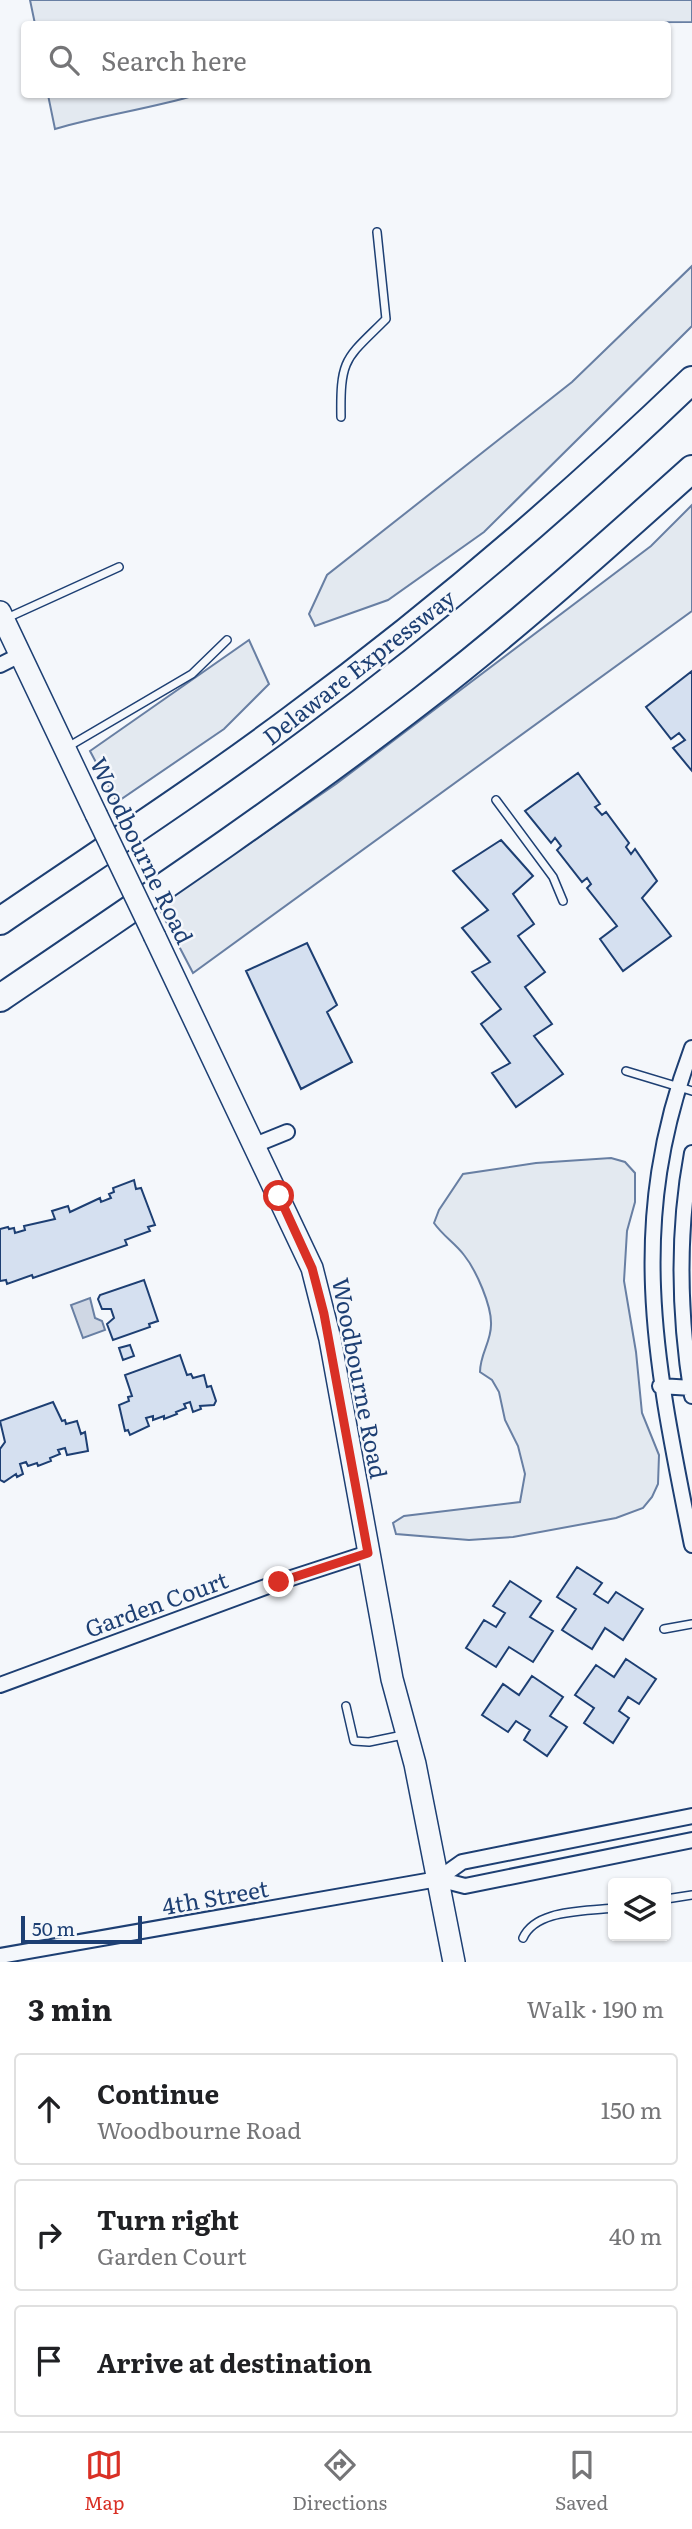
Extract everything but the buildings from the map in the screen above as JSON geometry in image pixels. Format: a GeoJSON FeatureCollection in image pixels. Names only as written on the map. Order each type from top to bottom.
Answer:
{"type":"FeatureCollection","features":[{"type":"Feature","properties":{"kind":"highway","name":"Delaware Expressway"},"geometry":{"type":"LineString","coordinates":[[0,920],[214,776],[355,671],[559,503],[692,380]]}},
{"type":"Feature","properties":{"kind":"highway"},"geometry":{"type":"LineString","coordinates":[[0,998],[207,858],[424,698],[525,615],[692,469]]}},
{"type":"Feature","properties":{"kind":"main road","name":"Woodbourne Road"},"geometry":{"type":"LineString","coordinates":[[2,616],[312,1268],[330,1339],[392,1679],[407,1735],[454,1962]]}},
{"type":"Feature","properties":{"kind":"street"},"geometry":{"type":"LineString","coordinates":[[0,665],[20,655]]}},
{"type":"Feature","properties":{"kind":"street"},"geometry":{"type":"LineString","coordinates":[[692,1048],[685,1089],[657,1172],[651,1250],[660,1386],[692,1545]]}},
{"type":"Feature","properties":{"kind":"street"},"geometry":{"type":"LineString","coordinates":[[255,1145],[287,1132]]}},
{"type":"Feature","properties":{"kind":"street"},"geometry":{"type":"LineString","coordinates":[[660,1386],[692,1390],[681,1256],[682,1216],[692,1153]]}},
{"type":"Feature","properties":{"kind":"street","name":"Garden Court"},"geometry":{"type":"LineString","coordinates":[[0,1685],[368,1553]]}},
{"type":"Feature","properties":{"kind":"street","name":"4th Street"},"geometry":{"type":"LineString","coordinates":[[438,1879],[462,1862],[692,1816]]}},
{"type":"Feature","properties":{"kind":"street","name":"4th Street"},"geometry":{"type":"LineString","coordinates":[[0,1956],[438,1879],[465,1886],[692,1840]]}},
{"type":"Feature","properties":{"kind":"lane"},"geometry":{"type":"LineString","coordinates":[[341,416],[341,382],[346,359],[386,319],[377,232]]}},
{"type":"Feature","properties":{"kind":"lane"},"geometry":{"type":"LineString","coordinates":[[2,616],[119,567]]}},
{"type":"Feature","properties":{"kind":"lane"},"geometry":{"type":"LineString","coordinates":[[65,748],[192,674],[227,640]]}},
{"type":"Feature","properties":{"kind":"lane"},"geometry":{"type":"LineString","coordinates":[[496,800],[553,877],[563,901]]}},
{"type":"Feature","properties":{"kind":"lane"},"geometry":{"type":"LineString","coordinates":[[626,1071],[685,1089]]}},
{"type":"Feature","properties":{"kind":"lane"},"geometry":{"type":"LineString","coordinates":[[664,1629],[692,1624]]}},
{"type":"Feature","properties":{"kind":"lane"},"geometry":{"type":"LineString","coordinates":[[346,1706],[355,1741],[369,1742],[407,1735]]}},
{"type":"Feature","properties":{"kind":"lane"},"geometry":{"type":"LineString","coordinates":[[671,1898],[692,1895]]}},
{"type":"Feature","properties":{"kind":"lane"},"geometry":{"type":"LineString","coordinates":[[523,1938],[528,1926],[540,1919],[608,1909]]}},
{"type":"Feature","properties":{"kind":"shaded area"},"geometry":{"type":"Polygon","coordinates":[[[30,0],[692,0],[692,22],[34,21],[30,0]]]}},
{"type":"Feature","properties":{"kind":"shaded area"},"geometry":{"type":"Polygon","coordinates":[[[49,98],[184,98],[90,120],[55,129],[49,98]]]}},
{"type":"Feature","properties":{"kind":"shaded area"},"geometry":{"type":"Polygon","coordinates":[[[692,266],[692,326],[484,532],[388,600],[315,626],[309,614],[327,575],[572,382],[692,266]]]}},
{"type":"Feature","properties":{"kind":"shaded area"},"geometry":{"type":"Polygon","coordinates":[[[692,505],[692,611],[193,973],[158,906],[336,784],[651,546],[692,505]]]}},
{"type":"Feature","properties":{"kind":"shaded area"},"geometry":{"type":"Polygon","coordinates":[[[249,640],[269,684],[224,729],[117,802],[90,751],[249,640]]]}},
{"type":"Feature","properties":{"kind":"shaded area"},"geometry":{"type":"Polygon","coordinates":[[[611,1158],[625,1162],[635,1173],[635,1202],[627,1231],[624,1281],[636,1352],[642,1413],[659,1455],[658,1484],[652,1497],[643,1508],[616,1518],[513,1537],[469,1540],[396,1534],[393,1523],[404,1516],[520,1502],[525,1474],[518,1446],[505,1420],[499,1392],[492,1380],[480,1372],[491,1331],[486,1298],[469,1262],[434,1223],[439,1210],[463,1174],[536,1163],[611,1158]]]}},
{"type":"Feature","properties":{"kind":"shaded area"},"geometry":{"type":"Polygon","coordinates":[[[90,1298],[95,1318],[102,1321],[105,1330],[83,1338],[71,1305],[90,1298]]]}},
{"type":"Feature","properties":{"kind":"route"},"geometry":{"type":"LineString","coordinates":[[279,1196],[312,1268],[324,1314],[368,1553],[279,1582]]}}]}
